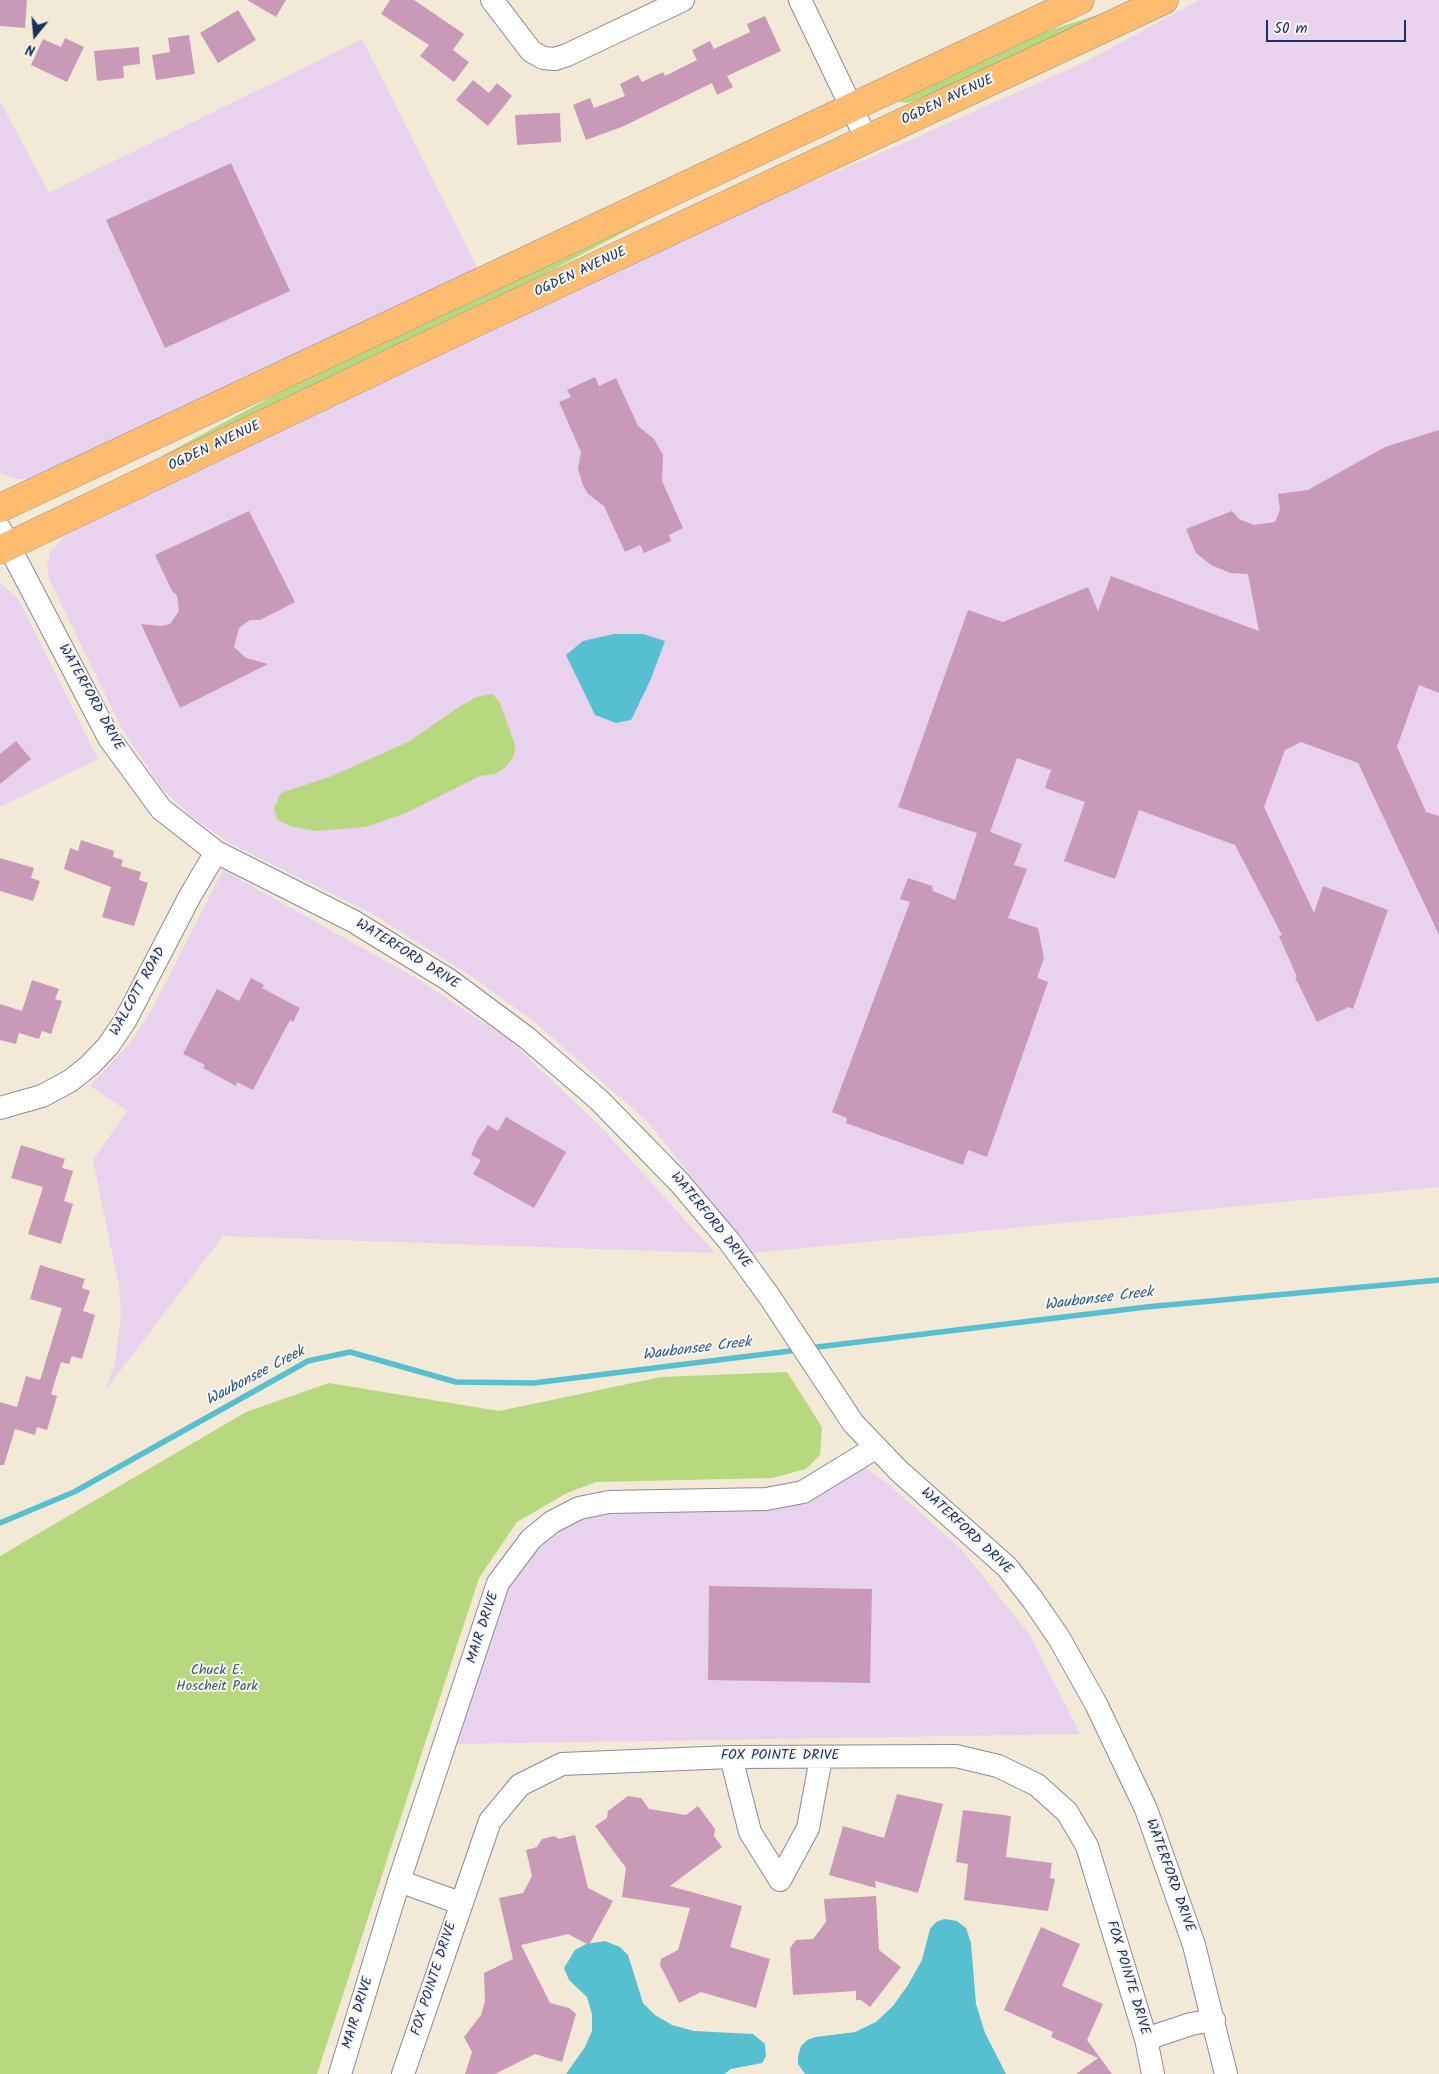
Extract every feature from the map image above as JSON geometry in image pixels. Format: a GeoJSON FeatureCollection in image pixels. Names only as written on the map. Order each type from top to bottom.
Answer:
{"type":"FeatureCollection","features":[{"type":"Feature","properties":{"kind":"main road"},"geometry":{"type":"LineString","coordinates":[[0,508],[851,106],[1080,0]]}},
{"type":"Feature","properties":{"kind":"main road","name":"OGDEN AVENUE"},"geometry":{"type":"LineString","coordinates":[[3,542],[1164,0]]}},
{"type":"Feature","properties":{"kind":"street"},"geometry":{"type":"LineString","coordinates":[[492,0],[530,50],[543,58],[555,59],[683,0]]}},
{"type":"Feature","properties":{"kind":"street"},"geometry":{"type":"LineString","coordinates":[[800,0],[867,140]]}},
{"type":"Feature","properties":{"kind":"street","name":"WATERFORD DRIVE"},"geometry":{"type":"LineString","coordinates":[[3,542],[109,738],[161,808],[216,852],[353,920],[449,980],[527,1038],[599,1100],[680,1183],[729,1241],[782,1316],[842,1407],[875,1448],[1007,1567],[1059,1638],[1116,1742],[1146,1809],[1188,1928],[1214,2020],[1226,2074]]}},
{"type":"Feature","properties":{"kind":"street","name":"WALCOTT ROAD"},"geometry":{"type":"LineString","coordinates":[[0,1108],[42,1096],[70,1081],[90,1065],[108,1046],[125,1021],[190,896],[216,852]]}},
{"type":"Feature","properties":{"kind":"street","name":"MAIR DRIVE"},"geometry":{"type":"LineString","coordinates":[[340,2074],[399,1881],[498,1583],[531,1540],[552,1522],[579,1508],[609,1502],[766,1499],[803,1492],[875,1448]]}},
{"type":"Feature","properties":{"kind":"street"},"geometry":{"type":"LineString","coordinates":[[731,1756],[750,1832],[780,1880],[808,1828],[821,1758]]}},
{"type":"Feature","properties":{"kind":"street","name":"FOX POINTE DRIVE"},"geometry":{"type":"LineString","coordinates":[[403,2074],[460,1903],[490,1821],[520,1785],[562,1764],[731,1756],[821,1758],[956,1756],[998,1766],[1036,1785],[1067,1812],[1086,1846],[1146,2039],[1153,2074]]}},
{"type":"Feature","properties":{"kind":"street"},"geometry":{"type":"LineString","coordinates":[[399,1881],[460,1903]]}},
{"type":"Feature","properties":{"kind":"street"},"geometry":{"type":"LineString","coordinates":[[1146,2039],[1190,2024],[1214,2020]]}},
{"type":"Feature","properties":{"kind":"shaded area"},"geometry":{"type":"Polygon","coordinates":[[[1199,0],[1439,0],[1439,1187],[752,1253],[649,1123],[536,1023],[471,976],[373,914],[227,842],[194,818],[163,790],[122,729],[49,579],[47,567],[50,553],[65,536],[107,511],[762,202],[874,156],[1085,62],[1199,0]]]}},
{"type":"Feature","properties":{"kind":"shaded area"},"geometry":{"type":"Polygon","coordinates":[[[362,39],[478,269],[36,479],[18,479],[3,475],[0,472],[0,101],[49,193],[362,39]]]}},
{"type":"Feature","properties":{"kind":"shaded area"},"geometry":{"type":"Polygon","coordinates":[[[0,583],[19,600],[98,759],[0,807],[0,583]]]}},
{"type":"Feature","properties":{"kind":"shaded area"},"geometry":{"type":"Polygon","coordinates":[[[223,870],[416,978],[509,1040],[600,1126],[715,1253],[223,1236],[105,1391],[115,1363],[121,1315],[119,1287],[93,1160],[127,1111],[90,1086],[130,1043],[151,1011],[223,870]]]}},
{"type":"Feature","properties":{"kind":"shaded area"},"geometry":{"type":"Polygon","coordinates":[[[856,1461],[887,1483],[960,1548],[1030,1635],[1080,1734],[457,1744],[479,1655],[501,1595],[534,1546],[599,1504],[726,1508],[856,1461]]]}},
{"type":"Feature","properties":{"kind":"green space"},"geometry":{"type":"Polygon","coordinates":[[[1100,14],[1102,17],[933,94],[907,103],[897,101],[1035,35],[1100,14]]]}},
{"type":"Feature","properties":{"kind":"green space"},"geometry":{"type":"Polygon","coordinates":[[[656,211],[658,214],[473,312],[164,459],[162,456],[321,370],[656,211]]]}},
{"type":"Feature","properties":{"kind":"green space"},"geometry":{"type":"Polygon","coordinates":[[[492,694],[499,701],[515,745],[514,756],[506,767],[495,774],[480,776],[406,813],[365,827],[317,831],[293,827],[277,820],[274,808],[281,793],[332,776],[408,742],[459,707],[477,697],[492,694]]]}},
{"type":"Feature","properties":{"kind":"green space","name":"Chuck E. Hoscheit Park"},"geometry":{"type":"Polygon","coordinates":[[[787,1372],[822,1427],[820,1455],[806,1469],[772,1478],[596,1482],[567,1493],[517,1522],[479,1578],[317,2074],[0,2074],[0,1556],[246,1412],[329,1383],[499,1411],[661,1377],[787,1372]]]}},
{"type":"Feature","properties":{"kind":"water"},"geometry":{"type":"Polygon","coordinates":[[[614,634],[643,634],[665,641],[650,681],[631,720],[616,723],[595,715],[566,655],[583,641],[614,634]]]}},
{"type":"Feature","properties":{"kind":"water"},"geometry":{"type":"Polygon","coordinates":[[[944,1919],[957,1921],[966,1928],[971,1943],[976,2004],[985,2033],[1006,2074],[805,2074],[798,2064],[801,2046],[807,2040],[816,2037],[855,2032],[876,2022],[893,2006],[908,1985],[922,1960],[930,1929],[936,1922],[944,1919]]]}},
{"type":"Feature","properties":{"kind":"water"},"geometry":{"type":"Polygon","coordinates":[[[605,1941],[620,1947],[628,1955],[643,2003],[655,2015],[672,2025],[694,2031],[753,2034],[765,2044],[766,2056],[762,2063],[731,2069],[724,2074],[566,2074],[585,2047],[592,2031],[592,2014],[587,1997],[569,1980],[564,1968],[575,1950],[586,1944],[605,1941]]]}},
{"type":"Feature","properties":{"kind":"building"},"geometry":{"type":"Polygon","coordinates":[[[0,0],[27,0],[25,28],[0,26],[0,0]]]}},
{"type":"Feature","properties":{"kind":"building"},"geometry":{"type":"Polygon","coordinates":[[[247,0],[286,0],[276,17],[247,0]]]}},
{"type":"Feature","properties":{"kind":"building"},"geometry":{"type":"Polygon","coordinates":[[[390,0],[414,0],[464,34],[453,50],[469,62],[454,82],[420,56],[429,45],[381,14],[390,0]]]}},
{"type":"Feature","properties":{"kind":"building"},"geometry":{"type":"Polygon","coordinates":[[[238,10],[256,40],[218,63],[200,33],[238,10]]]}},
{"type":"Feature","properties":{"kind":"building"},"geometry":{"type":"Polygon","coordinates":[[[765,16],[781,51],[727,76],[733,87],[717,95],[712,83],[624,126],[586,140],[573,105],[590,98],[594,108],[625,96],[620,84],[638,75],[642,82],[663,72],[665,76],[697,60],[692,50],[710,41],[714,49],[750,32],[747,24],[765,16]]]}},
{"type":"Feature","properties":{"kind":"building"},"geometry":{"type":"Polygon","coordinates":[[[189,35],[195,74],[156,80],[152,55],[170,52],[168,38],[189,35]]]}},
{"type":"Feature","properties":{"kind":"building"},"geometry":{"type":"Polygon","coordinates":[[[65,38],[84,47],[67,82],[31,65],[43,39],[61,47],[65,38]]]}},
{"type":"Feature","properties":{"kind":"building"},"geometry":{"type":"Polygon","coordinates":[[[139,47],[140,64],[123,66],[124,78],[97,81],[94,51],[139,47]]]}},
{"type":"Feature","properties":{"kind":"building"},"geometry":{"type":"Polygon","coordinates":[[[473,80],[489,93],[497,83],[512,96],[488,126],[456,100],[473,80]]]}},
{"type":"Feature","properties":{"kind":"building"},"geometry":{"type":"Polygon","coordinates":[[[560,113],[561,142],[517,145],[515,115],[560,113]]]}},
{"type":"Feature","properties":{"kind":"building"},"geometry":{"type":"Polygon","coordinates":[[[231,163],[290,291],[165,348],[106,220],[231,163]]]}},
{"type":"Feature","properties":{"kind":"building"},"geometry":{"type":"Polygon","coordinates":[[[595,377],[599,386],[616,378],[638,426],[654,439],[663,455],[662,481],[683,528],[669,535],[671,541],[644,553],[640,545],[625,552],[604,506],[588,494],[578,469],[581,452],[559,402],[571,397],[567,390],[595,377]]]}},
{"type":"Feature","properties":{"kind":"building"},"geometry":{"type":"Polygon","coordinates":[[[1439,430],[1439,693],[1419,685],[1397,747],[1426,812],[1439,816],[1439,935],[1358,763],[1301,742],[1285,750],[1264,807],[1314,913],[1323,886],[1388,910],[1353,1009],[1349,1007],[1317,1022],[1295,977],[1297,977],[1279,936],[1282,935],[1235,845],[1139,810],[1115,879],[1064,861],[1085,802],[1045,788],[1051,770],[1017,758],[990,832],[1022,844],[1014,865],[1027,869],[1008,918],[1038,928],[1044,958],[1037,978],[1048,982],[987,1157],[968,1150],[963,1165],[846,1123],[847,1118],[832,1112],[910,902],[900,899],[908,878],[932,886],[933,891],[955,900],[977,833],[898,807],[968,610],[1003,622],[1088,587],[1098,611],[1111,576],[1259,631],[1248,574],[1230,573],[1211,565],[1196,553],[1186,529],[1232,511],[1239,519],[1254,525],[1275,522],[1280,510],[1278,494],[1308,490],[1385,447],[1439,430]]]}},
{"type":"Feature","properties":{"kind":"building"},"geometry":{"type":"Polygon","coordinates":[[[249,511],[295,602],[260,620],[250,620],[239,628],[234,647],[246,658],[268,664],[180,708],[141,624],[161,626],[170,624],[179,611],[177,595],[172,591],[155,555],[249,511]]]}},
{"type":"Feature","properties":{"kind":"building"},"geometry":{"type":"Polygon","coordinates":[[[16,741],[31,759],[0,784],[0,754],[16,741]]]}},
{"type":"Feature","properties":{"kind":"building"},"geometry":{"type":"Polygon","coordinates":[[[81,840],[114,851],[113,857],[123,860],[121,866],[141,872],[139,880],[148,883],[134,926],[102,917],[111,887],[64,869],[70,848],[78,851],[81,840]]]}},
{"type":"Feature","properties":{"kind":"building"},"geometry":{"type":"Polygon","coordinates":[[[0,858],[34,868],[31,878],[40,881],[33,901],[0,891],[0,858]]]}},
{"type":"Feature","properties":{"kind":"building"},"geometry":{"type":"Polygon","coordinates":[[[251,978],[264,985],[262,988],[300,1008],[293,1022],[290,1020],[253,1090],[237,1082],[236,1086],[203,1068],[205,1065],[183,1054],[217,989],[239,1001],[251,978]]]}},
{"type":"Feature","properties":{"kind":"building"},"geometry":{"type":"Polygon","coordinates":[[[32,980],[59,989],[55,999],[62,1001],[51,1034],[42,1031],[39,1039],[19,1033],[16,1044],[0,1040],[0,1004],[22,1011],[32,980]]]}},
{"type":"Feature","properties":{"kind":"building"},"geometry":{"type":"Polygon","coordinates":[[[506,1117],[566,1152],[534,1208],[473,1174],[481,1160],[471,1155],[478,1139],[488,1125],[498,1131],[506,1117]]]}},
{"type":"Feature","properties":{"kind":"building"},"geometry":{"type":"Polygon","coordinates":[[[21,1145],[65,1159],[62,1168],[73,1171],[64,1201],[73,1204],[61,1244],[28,1234],[43,1187],[11,1178],[21,1145]]]}},
{"type":"Feature","properties":{"kind":"building"},"geometry":{"type":"Polygon","coordinates":[[[40,1265],[85,1279],[82,1288],[90,1291],[83,1311],[95,1315],[82,1359],[72,1356],[69,1364],[61,1362],[51,1394],[57,1396],[47,1430],[37,1427],[35,1435],[15,1429],[4,1465],[0,1465],[0,1402],[17,1407],[26,1376],[40,1380],[62,1308],[30,1299],[40,1265]]]}},
{"type":"Feature","properties":{"kind":"building"},"geometry":{"type":"Polygon","coordinates":[[[709,1586],[872,1589],[870,1683],[708,1680],[709,1586]]]}},
{"type":"Feature","properties":{"kind":"building"},"geometry":{"type":"Polygon","coordinates":[[[897,1794],[943,1804],[918,1893],[875,1881],[876,1888],[829,1875],[843,1826],[884,1838],[897,1794]]]}},
{"type":"Feature","properties":{"kind":"building"},"geometry":{"type":"Polygon","coordinates":[[[628,1796],[641,1798],[649,1809],[686,1815],[698,1806],[715,1829],[714,1836],[722,1847],[670,1886],[742,1906],[730,1947],[770,1959],[756,2008],[701,1992],[679,2003],[660,1965],[661,1959],[678,1950],[690,1908],[622,1897],[626,1868],[595,1826],[607,1818],[608,1811],[628,1796]]]}},
{"type":"Feature","properties":{"kind":"building"},"geometry":{"type":"Polygon","coordinates":[[[963,1810],[1011,1816],[1006,1857],[1052,1863],[1050,1878],[1055,1879],[1048,1911],[964,1900],[968,1864],[956,1862],[963,1810]]]}},
{"type":"Feature","properties":{"kind":"building"},"geometry":{"type":"Polygon","coordinates":[[[575,1835],[588,1888],[613,1901],[589,1945],[568,1934],[521,1945],[550,2003],[569,2008],[576,2014],[562,2062],[535,2054],[495,2074],[465,2074],[472,2052],[464,2037],[481,2015],[485,2001],[484,1973],[513,1959],[499,1898],[523,1893],[532,1876],[526,1850],[537,1847],[542,1839],[554,1836],[559,1839],[575,1835]]]}},
{"type":"Feature","properties":{"kind":"building"},"geometry":{"type":"Polygon","coordinates":[[[876,1896],[879,1950],[901,1967],[870,2007],[861,2000],[856,2000],[856,1991],[793,1995],[790,1948],[796,1940],[813,1939],[826,1922],[824,1899],[876,1896]]]}},
{"type":"Feature","properties":{"kind":"building"},"geometry":{"type":"Polygon","coordinates":[[[1041,1927],[1080,1944],[1062,1986],[1103,2004],[1087,2040],[1112,2074],[1076,2074],[1098,2058],[1051,2037],[1053,2032],[1004,2010],[1041,1927]]]}},
{"type":"Feature","properties":{"kind":"waterway","name":"Waubonsee Creek"},"geometry":{"type":"LineString","coordinates":[[809,1348],[1146,1307],[1439,1280]]}},
{"type":"Feature","properties":{"kind":"waterway","name":"Waubonsee Creek"},"geometry":{"type":"LineString","coordinates":[[0,1523],[74,1492],[308,1361],[350,1352],[456,1382],[534,1383],[798,1350]]}}]}
